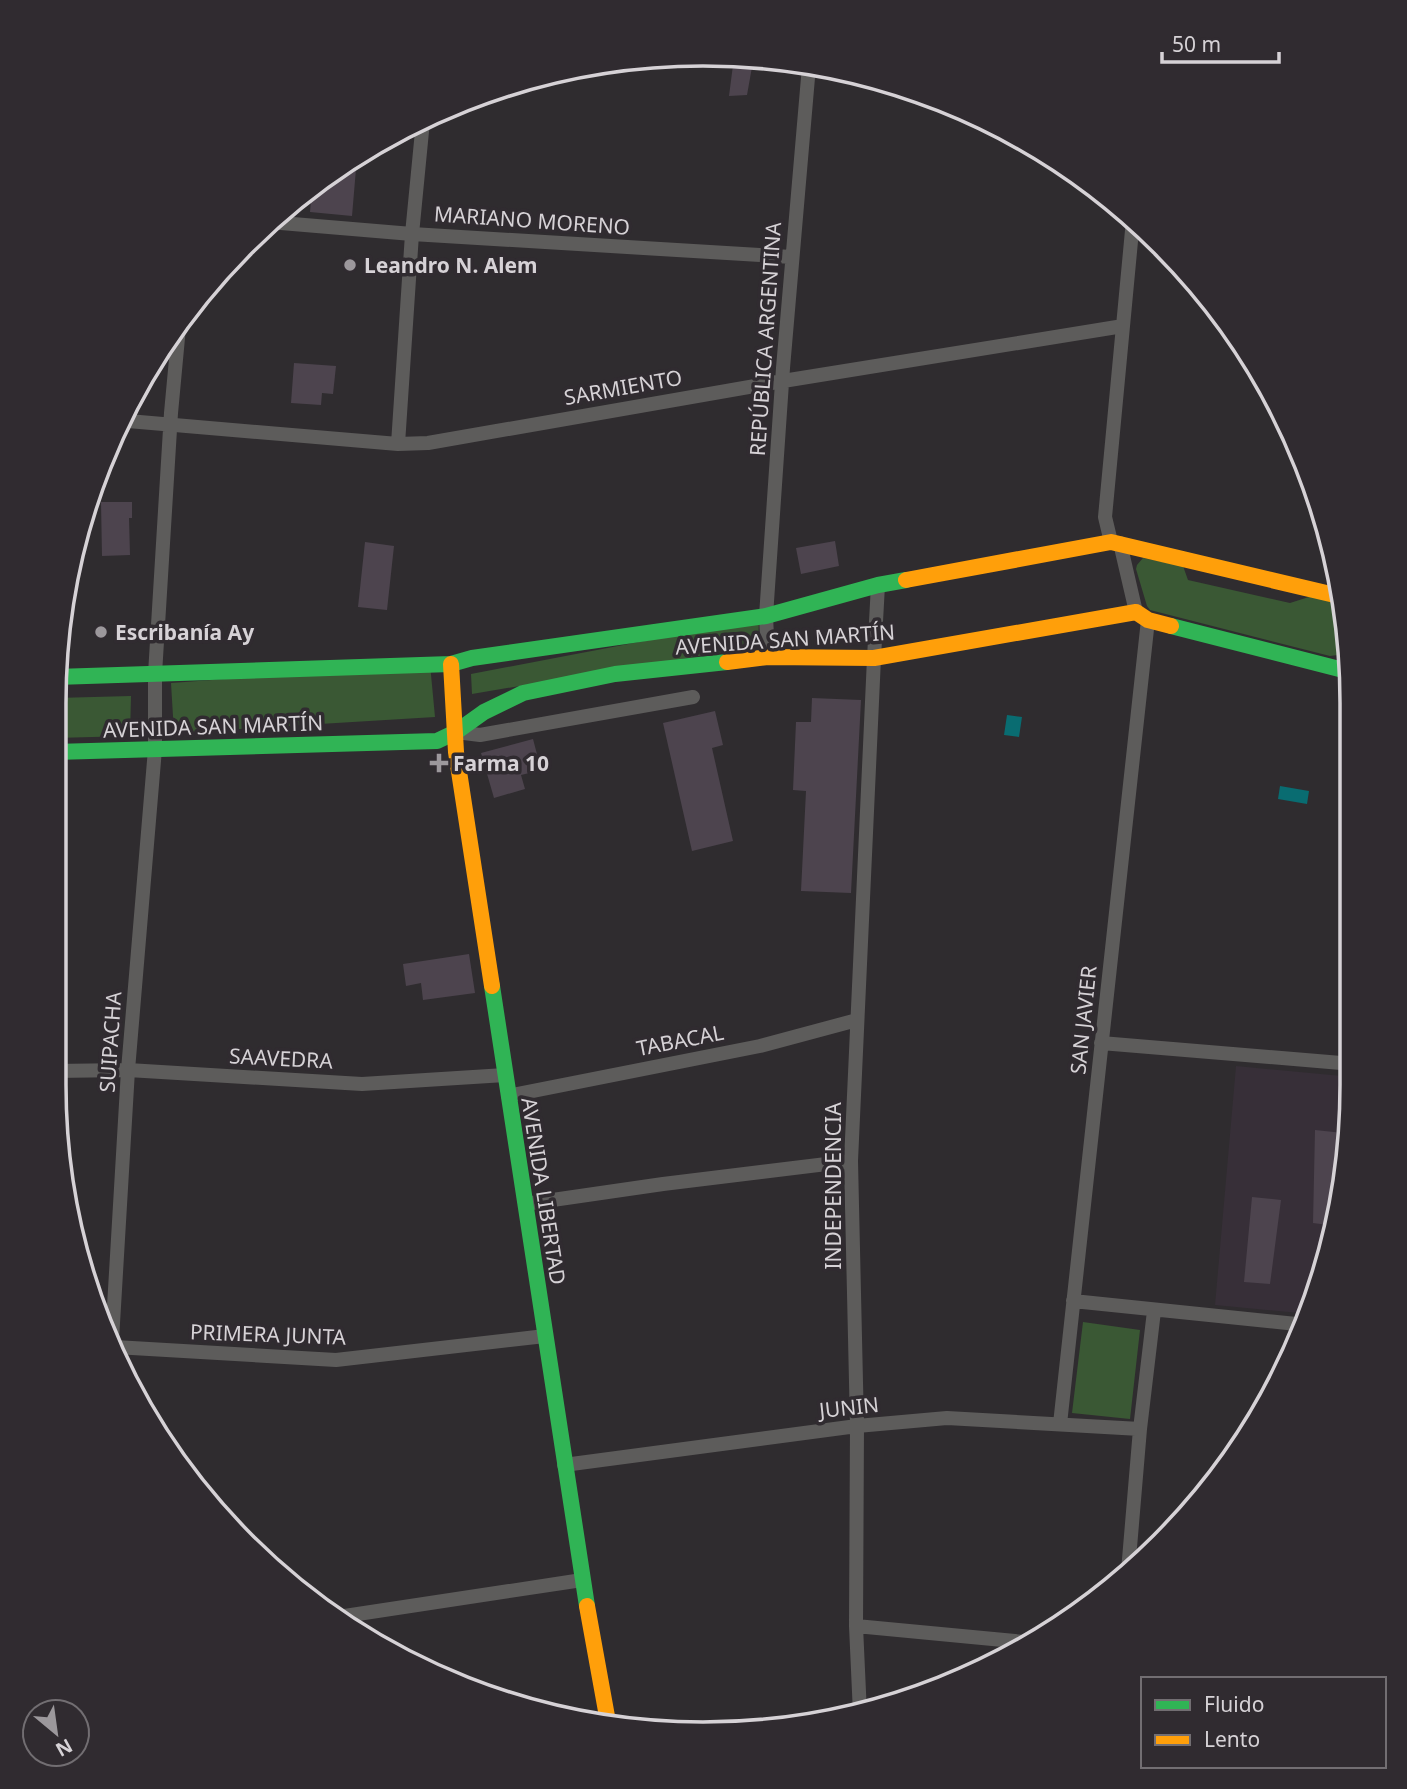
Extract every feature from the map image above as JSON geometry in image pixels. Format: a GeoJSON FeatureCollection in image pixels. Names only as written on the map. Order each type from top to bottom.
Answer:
{"type":"FeatureCollection","features":[{"type":"Feature","properties":{"kind":"main road","name":"AVENIDA SAN MARTÍN"},"geometry":{"type":"LineString","coordinates":[[67,677],[451,664],[766,616],[878,586],[1115,543],[1331,594]]}},
{"type":"Feature","properties":{"kind":"main road","name":"AVENIDA SAN MARTÍN"},"geometry":{"type":"LineString","coordinates":[[66,752],[437,741],[456,732],[484,712],[523,693],[615,674],[768,657],[874,658],[1142,616],[1339,669]]}},
{"type":"Feature","properties":{"kind":"main road","name":"AVENIDA LIBERTAD"},"geometry":{"type":"LineString","coordinates":[[451,664],[458,765],[582,1580],[607,1715]]}},
{"type":"Feature","properties":{"kind":"street","name":"REPÚBLICA ARGENTINA"},"geometry":{"type":"LineString","coordinates":[[768,657],[766,616],[808,76]]}},
{"type":"Feature","properties":{"kind":"street"},"geometry":{"type":"LineString","coordinates":[[398,444],[422,132]]}},
{"type":"Feature","properties":{"kind":"street","name":"MARIANO MORENO"},"geometry":{"type":"LineString","coordinates":[[285,223],[412,234],[792,257]]}},
{"type":"Feature","properties":{"kind":"street"},"geometry":{"type":"LineString","coordinates":[[1132,232],[1105,517],[1142,616]]}},
{"type":"Feature","properties":{"kind":"street","name":"SARMIENTO"},"geometry":{"type":"LineString","coordinates":[[132,421],[398,444],[428,443],[783,381],[1123,326]]}},
{"type":"Feature","properties":{"kind":"street","name":"SUIPACHA"},"geometry":{"type":"LineString","coordinates":[[113,1324],[128,1070],[155,749],[155,674],[178,345]]}},
{"type":"Feature","properties":{"kind":"street","name":"INDEPENDENCIA"},"geometry":{"type":"LineString","coordinates":[[859,1703],[856,1626],[857,1426],[851,1161],[878,586]]}},
{"type":"Feature","properties":{"kind":"street","name":"SAN JAVIER"},"geometry":{"type":"LineString","coordinates":[[1060,1424],[1101,1043],[1142,616]]}},
{"type":"Feature","properties":{"kind":"street"},"geometry":{"type":"LineString","coordinates":[[456,732],[480,735],[693,697]]}},
{"type":"Feature","properties":{"kind":"street","name":"TABACAL"},"geometry":{"type":"LineString","coordinates":[[508,1096],[760,1046],[858,1020]]}},
{"type":"Feature","properties":{"kind":"street"},"geometry":{"type":"LineString","coordinates":[[1101,1043],[1340,1064]]}},
{"type":"Feature","properties":{"kind":"street","name":"SAAVEDRA"},"geometry":{"type":"LineString","coordinates":[[66,1071],[128,1070],[362,1084],[505,1075]]}},
{"type":"Feature","properties":{"kind":"street"},"geometry":{"type":"LineString","coordinates":[[525,1204],[851,1161]]}},
{"type":"Feature","properties":{"kind":"street"},"geometry":{"type":"LineString","coordinates":[[1073,1301],[1294,1324]]}},
{"type":"Feature","properties":{"kind":"street"},"geometry":{"type":"LineString","coordinates":[[1129,1559],[1140,1429],[1154,1311]]}},
{"type":"Feature","properties":{"kind":"street","name":"PRIMERA JUNTA"},"geometry":{"type":"LineString","coordinates":[[124,1348],[336,1360],[545,1336]]}},
{"type":"Feature","properties":{"kind":"street","name":"JUNIN"},"geometry":{"type":"LineString","coordinates":[[564,1465],[857,1426],[947,1418],[1140,1429]]}},
{"type":"Feature","properties":{"kind":"street"},"geometry":{"type":"LineString","coordinates":[[350,1615],[582,1580]]}},
{"type":"Feature","properties":{"kind":"street"},"geometry":{"type":"LineString","coordinates":[[856,1626],[1015,1641]]}},
{"type":"Feature","properties":{"kind":"shaded area"},"geometry":{"type":"Polygon","coordinates":[[[1236,1066],[1340,1076],[1339,1127],[1328,1210],[1319,1250],[1298,1313],[1215,1305],[1236,1066]]]}},
{"type":"Feature","properties":{"kind":"green space"},"geometry":{"type":"Polygon","coordinates":[[[1143,558],[1183,566],[1188,580],[1290,603],[1312,596],[1332,601],[1338,655],[1330,656],[1150,610],[1137,565],[1143,558]]]}},
{"type":"Feature","properties":{"kind":"green space"},"geometry":{"type":"Polygon","coordinates":[[[759,619],[758,646],[472,694],[471,674],[759,619]]]}},
{"type":"Feature","properties":{"kind":"green space"},"geometry":{"type":"Polygon","coordinates":[[[430,664],[435,717],[174,733],[171,683],[430,664]]]}},
{"type":"Feature","properties":{"kind":"green space"},"geometry":{"type":"Polygon","coordinates":[[[131,696],[130,736],[66,738],[66,698],[131,696]]]}},
{"type":"Feature","properties":{"kind":"green space"},"geometry":{"type":"Polygon","coordinates":[[[1083,1322],[1140,1330],[1130,1419],[1072,1413],[1083,1322]]]}},
{"type":"Feature","properties":{"kind":"water"},"geometry":{"type":"Polygon","coordinates":[[[1007,715],[1022,717],[1019,737],[1004,735],[1007,715]]]}},
{"type":"Feature","properties":{"kind":"water"},"geometry":{"type":"Polygon","coordinates":[[[1280,786],[1309,791],[1307,804],[1278,799],[1280,786]]]}},
{"type":"Feature","properties":{"kind":"building"},"geometry":{"type":"Polygon","coordinates":[[[733,67],[752,69],[747,95],[729,96],[733,67]]]}},
{"type":"Feature","properties":{"kind":"building"},"geometry":{"type":"Polygon","coordinates":[[[356,170],[352,216],[310,212],[311,202],[356,170]]]}},
{"type":"Feature","properties":{"kind":"building"},"geometry":{"type":"Polygon","coordinates":[[[294,363],[336,366],[333,394],[322,393],[321,405],[291,403],[294,363]]]}},
{"type":"Feature","properties":{"kind":"building"},"geometry":{"type":"Polygon","coordinates":[[[101,502],[132,502],[132,518],[129,518],[130,555],[102,556],[101,502]]]}},
{"type":"Feature","properties":{"kind":"building"},"geometry":{"type":"Polygon","coordinates":[[[835,541],[839,566],[801,574],[796,548],[835,541]]]}},
{"type":"Feature","properties":{"kind":"building"},"geometry":{"type":"Polygon","coordinates":[[[365,542],[394,546],[387,610],[358,607],[365,542]]]}},
{"type":"Feature","properties":{"kind":"building"},"geometry":{"type":"Polygon","coordinates":[[[812,698],[861,700],[851,893],[801,891],[806,791],[793,790],[796,722],[811,722],[812,698]]]}},
{"type":"Feature","properties":{"kind":"building"},"geometry":{"type":"Polygon","coordinates":[[[715,711],[723,745],[712,748],[733,841],[692,851],[663,723],[715,711]]]}},
{"type":"Feature","properties":{"kind":"building"},"geometry":{"type":"Polygon","coordinates":[[[533,739],[538,758],[547,756],[550,768],[521,775],[525,789],[494,798],[481,753],[533,739]]]}},
{"type":"Feature","properties":{"kind":"building"},"geometry":{"type":"Polygon","coordinates":[[[469,954],[475,993],[423,1000],[421,983],[406,986],[403,964],[469,954]]]}},
{"type":"Feature","properties":{"kind":"building"},"geometry":{"type":"Polygon","coordinates":[[[1315,1130],[1338,1133],[1325,1225],[1313,1223],[1315,1130]]]}},
{"type":"Feature","properties":{"kind":"building"},"geometry":{"type":"Polygon","coordinates":[[[1252,1197],[1281,1200],[1270,1284],[1244,1282],[1252,1197]]]}},
{"type":"Feature","properties":{"kind":"traffic: fast"},"geometry":{"type":"LineString","coordinates":[[67,677],[451,664],[472,658],[766,616],[878,585],[906,580]]}},
{"type":"Feature","properties":{"kind":"traffic: fast"},"geometry":{"type":"LineString","coordinates":[[1171,626],[1339,669]]}},
{"type":"Feature","properties":{"kind":"traffic: fast"},"geometry":{"type":"LineString","coordinates":[[66,752],[437,741],[456,732],[484,712],[523,693],[615,674],[727,662]]}},
{"type":"Feature","properties":{"kind":"traffic: fast"},"geometry":{"type":"LineString","coordinates":[[492,986],[587,1606]]}},
{"type":"Feature","properties":{"kind":"traffic: slow"},"geometry":{"type":"LineString","coordinates":[[906,580],[1111,542],[1331,594]]}},
{"type":"Feature","properties":{"kind":"traffic: slow"},"geometry":{"type":"LineString","coordinates":[[727,662],[768,657],[874,658],[1136,612],[1148,620],[1171,626]]}},
{"type":"Feature","properties":{"kind":"traffic: slow"},"geometry":{"type":"LineString","coordinates":[[451,664],[456,752],[492,986]]}},
{"type":"Feature","properties":{"kind":"traffic: slow"},"geometry":{"type":"LineString","coordinates":[[587,1606],[607,1715]]}},
{"type":"Feature","properties":{"kind":"place","name":"Leandro N. Alem"},"geometry":{"type":"Point","coordinates":[350,265]}},
{"type":"Feature","properties":{"kind":"place","name":"Escribanía Ay"},"geometry":{"type":"Point","coordinates":[101,632]}},
{"type":"Feature","properties":{"kind":"place","name":"Farma 10"},"geometry":{"type":"Point","coordinates":[439,763]}}]}
